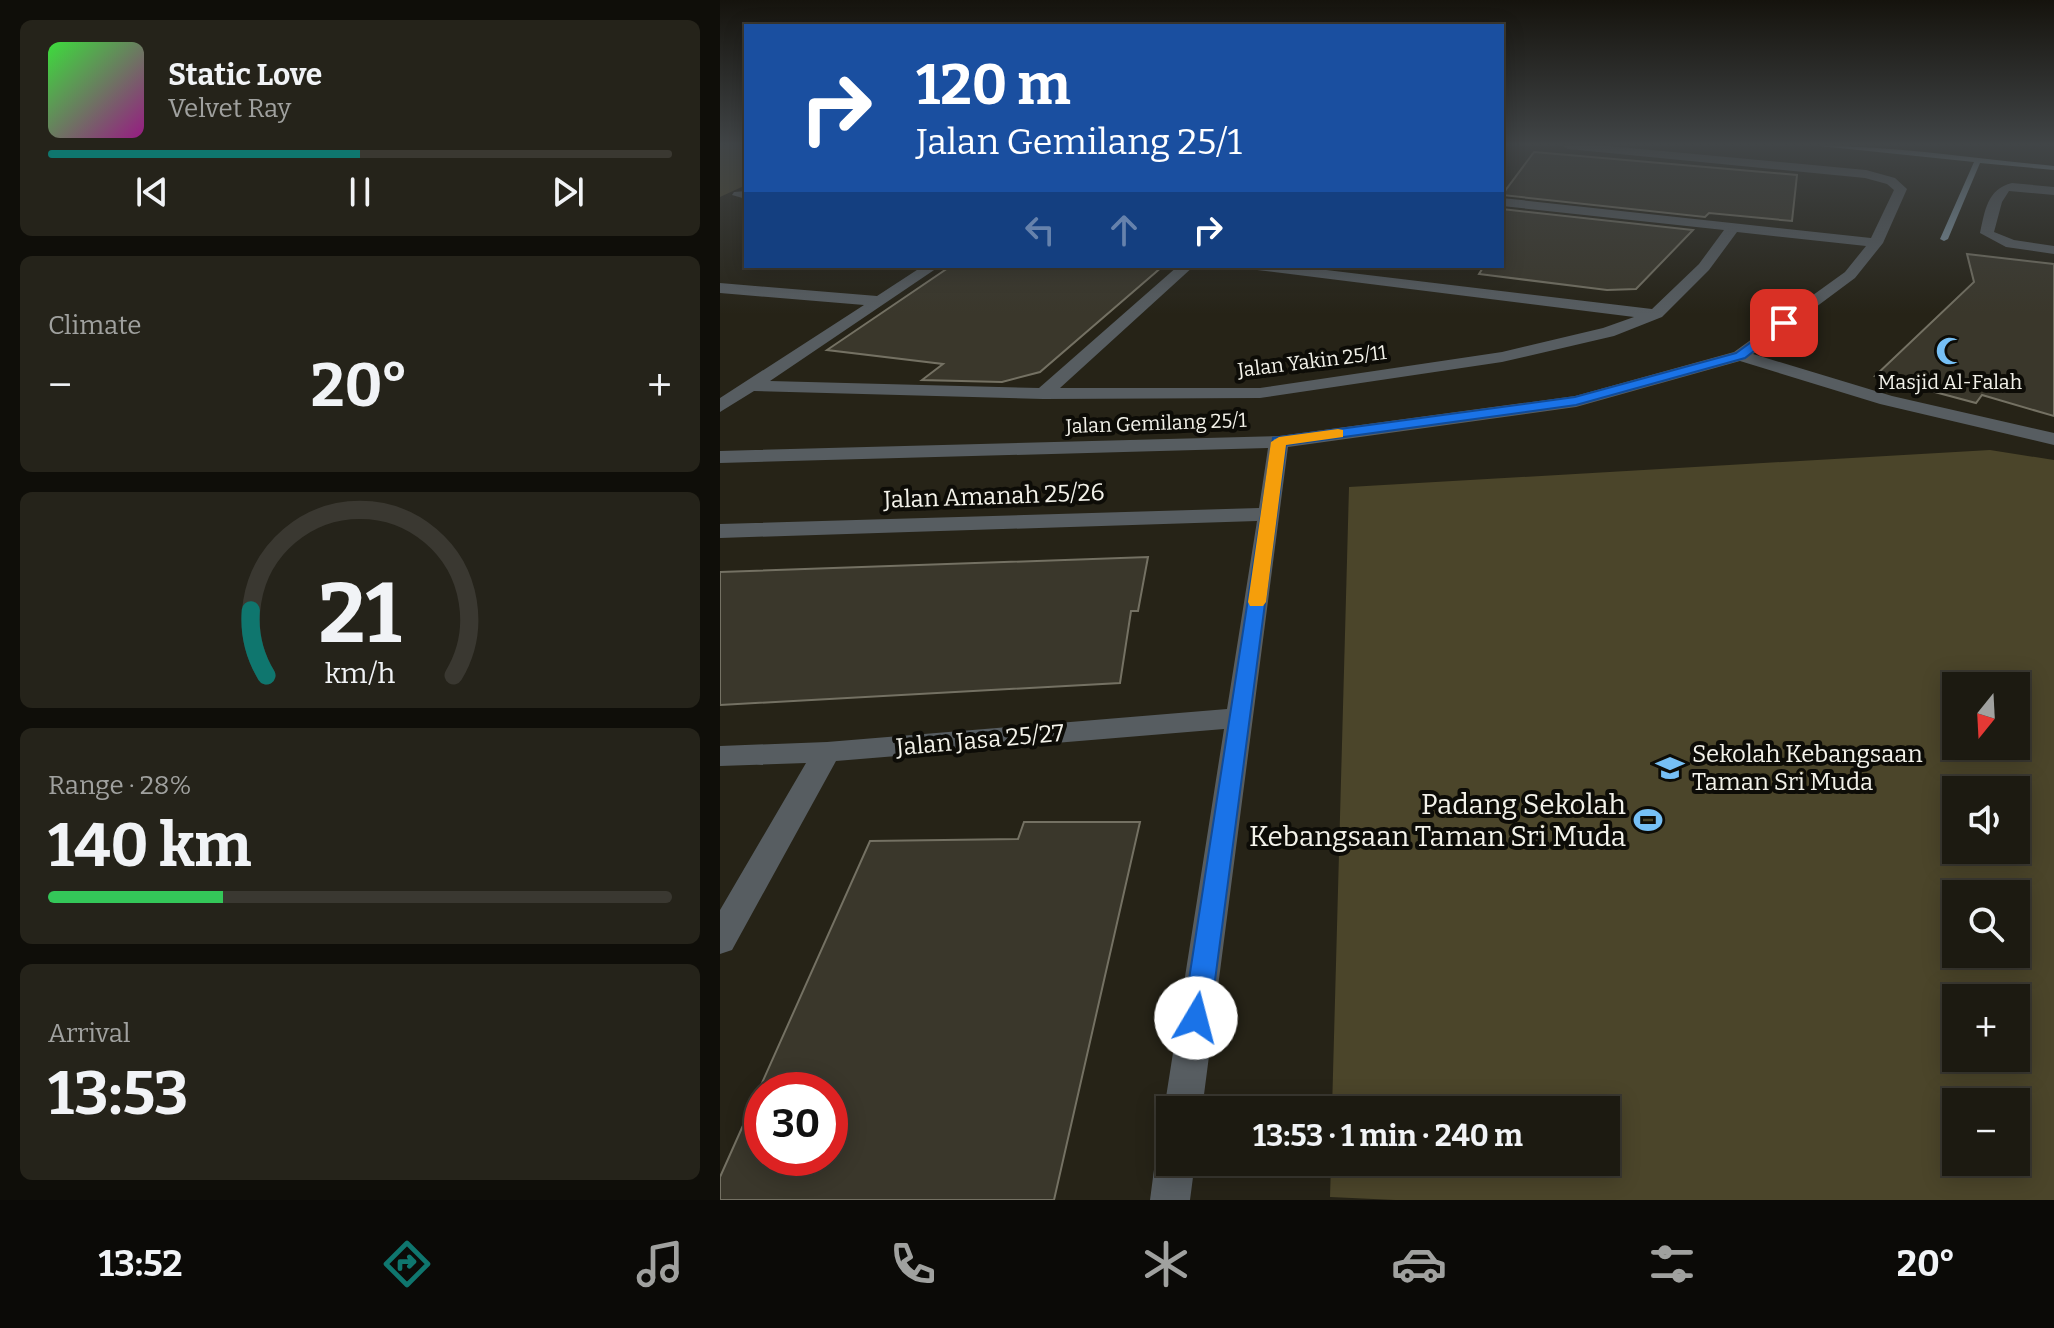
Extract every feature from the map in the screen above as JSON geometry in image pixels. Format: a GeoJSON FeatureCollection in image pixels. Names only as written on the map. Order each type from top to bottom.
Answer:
{"type":"FeatureCollection","features":[{"type":"Feature","properties":{"kind":"street"},"geometry":{"type":"LineString","coordinates":[[1504,202],[1876,243]]}},
{"type":"Feature","properties":{"kind":"street","name":"Jalan Gemilang 25/1"},"geometry":{"type":"LineString","coordinates":[[720,457],[1279,442],[1576,401],[1740,356],[1850,275],[1876,243],[1895,202]]}},
{"type":"Feature","properties":{"kind":"street"},"geometry":{"type":"LineString","coordinates":[[1994,202],[1987,233],[1995,240],[2016,246],[2054,250]]}},
{"type":"Feature","properties":{"kind":"street","name":"Jalan Yakin 25/11"},"geometry":{"type":"LineString","coordinates":[[753,386],[1043,394],[1260,393],[1502,357],[1608,332],[1656,314],[1704,267],[1734,227]]}},
{"type":"Feature","properties":{"kind":"street"},"geometry":{"type":"LineString","coordinates":[[720,406],[930,268]]}},
{"type":"Feature","properties":{"kind":"street"},"geometry":{"type":"LineString","coordinates":[[1043,394],[1185,268]]}},
{"type":"Feature","properties":{"kind":"street"},"geometry":{"type":"LineString","coordinates":[[1274,268],[1656,314]]}},
{"type":"Feature","properties":{"kind":"street"},"geometry":{"type":"LineString","coordinates":[[720,288],[878,301]]}},
{"type":"Feature","properties":{"kind":"street"},"geometry":{"type":"LineString","coordinates":[[1740,356],[1887,400],[2054,439]]}},
{"type":"Feature","properties":{"kind":"street"},"geometry":{"type":"LineString","coordinates":[[1185,1096],[1279,442]]}},
{"type":"Feature","properties":{"kind":"street","name":"Jalan Amanah 25/26"},"geometry":{"type":"LineString","coordinates":[[720,531],[1270,514]]}},
{"type":"Feature","properties":{"kind":"street","name":"Jalan Jasa 25/27"},"geometry":{"type":"LineString","coordinates":[[720,756],[827,752],[1239,718]]}},
{"type":"Feature","properties":{"kind":"street"},"geometry":{"type":"LineString","coordinates":[[720,940],[827,752]]}},
{"type":"Feature","properties":{"kind":"street"},"geometry":{"type":"LineString","coordinates":[[1170,1200],[1173,1176]]}},
{"type":"Feature","properties":{"kind":"shaded area","name":"Padang Sekolah Kebangsaan Taman Sri Muda"},"geometry":{"type":"Polygon","coordinates":[[[1990,450],[2054,460],[2054,1200],[1395,1200],[1330,1197],[1331,1176],[1620,1176],[1620,1096],[1332,1096],[1349,487],[1990,450]]]}},
{"type":"Feature","properties":{"kind":"building"},"geometry":{"type":"Polygon","coordinates":[[[1567,202],[1794,202],[1792,221],[1709,213],[1705,217],[1567,202]]]}},
{"type":"Feature","properties":{"kind":"building"},"geometry":{"type":"Polygon","coordinates":[[[1504,209],[1693,230],[1636,289],[1607,290],[1479,274],[1483,268],[1504,268],[1504,209]]]}},
{"type":"Feature","properties":{"kind":"building","name":"Masjid Al-Falah"},"geometry":{"type":"Polygon","coordinates":[[[1967,254],[2054,264],[2054,416],[1982,395],[1976,403],[1875,376],[1974,282],[1967,254]]]}},
{"type":"Feature","properties":{"kind":"building"},"geometry":{"type":"Polygon","coordinates":[[[948,268],[1161,268],[1040,372],[1002,382],[922,380],[943,364],[827,350],[948,268]]]}},
{"type":"Feature","properties":{"kind":"building"},"geometry":{"type":"Polygon","coordinates":[[[1148,557],[1138,611],[1131,611],[1120,683],[720,705],[720,572],[1148,557]]]}},
{"type":"Feature","properties":{"kind":"building"},"geometry":{"type":"Polygon","coordinates":[[[1024,822],[1140,822],[1054,1200],[720,1200],[720,1177],[744,1123],[744,1176],[848,1176],[848,1072],[767,1072],[870,841],[1018,839],[1024,822]]]}},
{"type":"Feature","properties":{"kind":"waterway"},"geometry":{"type":"LineString","coordinates":[[1944,239],[1960,202]]}},
{"type":"Feature","properties":{"kind":"slow traffic"},"geometry":{"type":"LineString","coordinates":[[1257,602],[1279,442],[1338,433]]}},
{"type":"Feature","properties":{"kind":"place","name":"Masjid Al-Falah"},"geometry":{"type":"Point","coordinates":[1950,351]}},
{"type":"Feature","properties":{"kind":"place","name":"Sekolah Kebangsaan Taman Sri Muda"},"geometry":{"type":"Point","coordinates":[1670,768]}},
{"type":"Feature","properties":{"kind":"place","name":"Padang Sekolah Kebangsaan Taman Sri Muda"},"geometry":{"type":"Point","coordinates":[1648,820]}},
{"type":"Feature","properties":{"kind":"route"},"geometry":{"type":"LineString","coordinates":[[1196,1018],[1279,442],[1576,401],[1740,356],[1784,323]]}}]}
